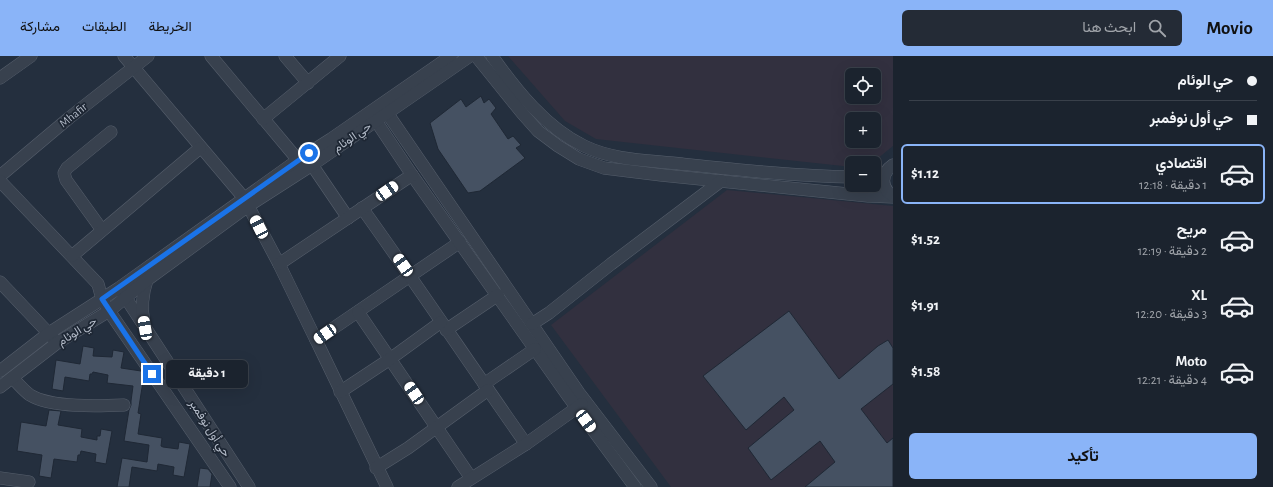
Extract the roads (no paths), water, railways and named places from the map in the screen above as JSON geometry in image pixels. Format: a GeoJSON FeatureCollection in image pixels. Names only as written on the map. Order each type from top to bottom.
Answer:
{"type":"FeatureCollection","features":[{"type":"Feature","properties":{"kind":"street"},"geometry":{"type":"LineString","coordinates":[[0,78],[31,56]]}},
{"type":"Feature","properties":{"kind":"street"},"geometry":{"type":"LineString","coordinates":[[124,56],[246,202],[316,340],[376,468],[387,487]]}},
{"type":"Feature","properties":{"kind":"street","name":"Mhafir"},"geometry":{"type":"LineString","coordinates":[[0,176],[69,118],[148,56]]}},
{"type":"Feature","properties":{"kind":"street"},"geometry":{"type":"LineString","coordinates":[[211,56],[298,160]]}},
{"type":"Feature","properties":{"kind":"street"},"geometry":{"type":"LineString","coordinates":[[285,56],[308,83]]}},
{"type":"Feature","properties":{"kind":"street"},"geometry":{"type":"LineString","coordinates":[[263,119],[340,56]]}},
{"type":"Feature","properties":{"kind":"street","name":"حي الوئام"},"geometry":{"type":"LineString","coordinates":[[384,109],[451,56]]}},
{"type":"Feature","properties":{"kind":"street","name":"حي الوئام"},"geometry":{"type":"LineString","coordinates":[[0,387],[12,378],[53,338],[102,299],[122,293],[147,280],[298,160],[470,56]]}},
{"type":"Feature","properties":{"kind":"street"},"geometry":{"type":"LineString","coordinates":[[476,56],[522,114],[538,131],[579,159],[604,168],[868,196],[893,197]]}},
{"type":"Feature","properties":{"kind":"street"},"geometry":{"type":"LineString","coordinates":[[492,56],[515,86],[548,121],[579,144],[607,155],[645,161],[736,170],[845,177]]}},
{"type":"Feature","properties":{"kind":"street"},"geometry":{"type":"LineString","coordinates":[[384,109],[532,324],[581,405],[635,487]]}},
{"type":"Feature","properties":{"kind":"street"},"geometry":{"type":"LineString","coordinates":[[373,116],[412,175],[535,349],[651,487]]}},
{"type":"Feature","properties":{"kind":"street","name":"حي الوئام"},"geometry":{"type":"LineString","coordinates":[[0,371],[53,338],[109,311],[122,293],[246,202],[312,165],[373,116]]}},
{"type":"Feature","properties":{"kind":"street"},"geometry":{"type":"LineString","coordinates":[[102,230],[66,180],[64,174],[67,168],[111,132]]}},
{"type":"Feature","properties":{"kind":"street"},"geometry":{"type":"LineString","coordinates":[[72,256],[200,148]]}},
{"type":"Feature","properties":{"kind":"street"},"geometry":{"type":"LineString","coordinates":[[312,165],[348,218]]}},
{"type":"Feature","properties":{"kind":"street"},"geometry":{"type":"LineString","coordinates":[[881,174],[893,165]]}},
{"type":"Feature","properties":{"kind":"street"},"geometry":{"type":"LineString","coordinates":[[278,264],[412,175]]}},
{"type":"Feature","properties":{"kind":"street"},"geometry":{"type":"LineString","coordinates":[[881,177],[886,190],[893,197]]}},
{"type":"Feature","properties":{"kind":"street"},"geometry":{"type":"LineString","coordinates":[[0,181],[98,284],[122,293]]}},
{"type":"Feature","properties":{"kind":"street"},"geometry":{"type":"LineString","coordinates":[[532,324],[549,313],[721,181]]}},
{"type":"Feature","properties":{"kind":"street"},"geometry":{"type":"LineString","coordinates":[[362,208],[411,276],[526,444]]}},
{"type":"Feature","properties":{"kind":"street"},"geometry":{"type":"LineString","coordinates":[[316,340],[460,242]]}},
{"type":"Feature","properties":{"kind":"street"},"geometry":{"type":"LineString","coordinates":[[145,328],[142,312],[142,299],[143,290],[147,280]]}},
{"type":"Feature","properties":{"kind":"street"},"geometry":{"type":"LineString","coordinates":[[0,282],[53,338]]}},
{"type":"Feature","properties":{"kind":"street","name":"حي أول نوفمبر"},"geometry":{"type":"LineString","coordinates":[[98,284],[102,299],[109,311],[230,487]]}},
{"type":"Feature","properties":{"kind":"street","name":"حي أول نوفمبر"},"geometry":{"type":"LineString","coordinates":[[122,293],[249,487]]}},
{"type":"Feature","properties":{"kind":"street"},"geometry":{"type":"LineString","coordinates":[[340,392],[390,359],[498,295]]}},
{"type":"Feature","properties":{"kind":"street"},"geometry":{"type":"LineString","coordinates":[[358,312],[471,478]]}},
{"type":"Feature","properties":{"kind":"street"},"geometry":{"type":"LineString","coordinates":[[376,468],[437,428],[535,349]]}},
{"type":"Feature","properties":{"kind":"street"},"geometry":{"type":"LineString","coordinates":[[12,378],[30,394],[41,400],[86,406],[124,405]]}},
{"type":"Feature","properties":{"kind":"street"},"geometry":{"type":"LineString","coordinates":[[458,487],[526,444],[581,405]]}},
{"type":"Feature","properties":{"kind":"street"},"geometry":{"type":"LineString","coordinates":[[0,478],[29,482]]}}]}
